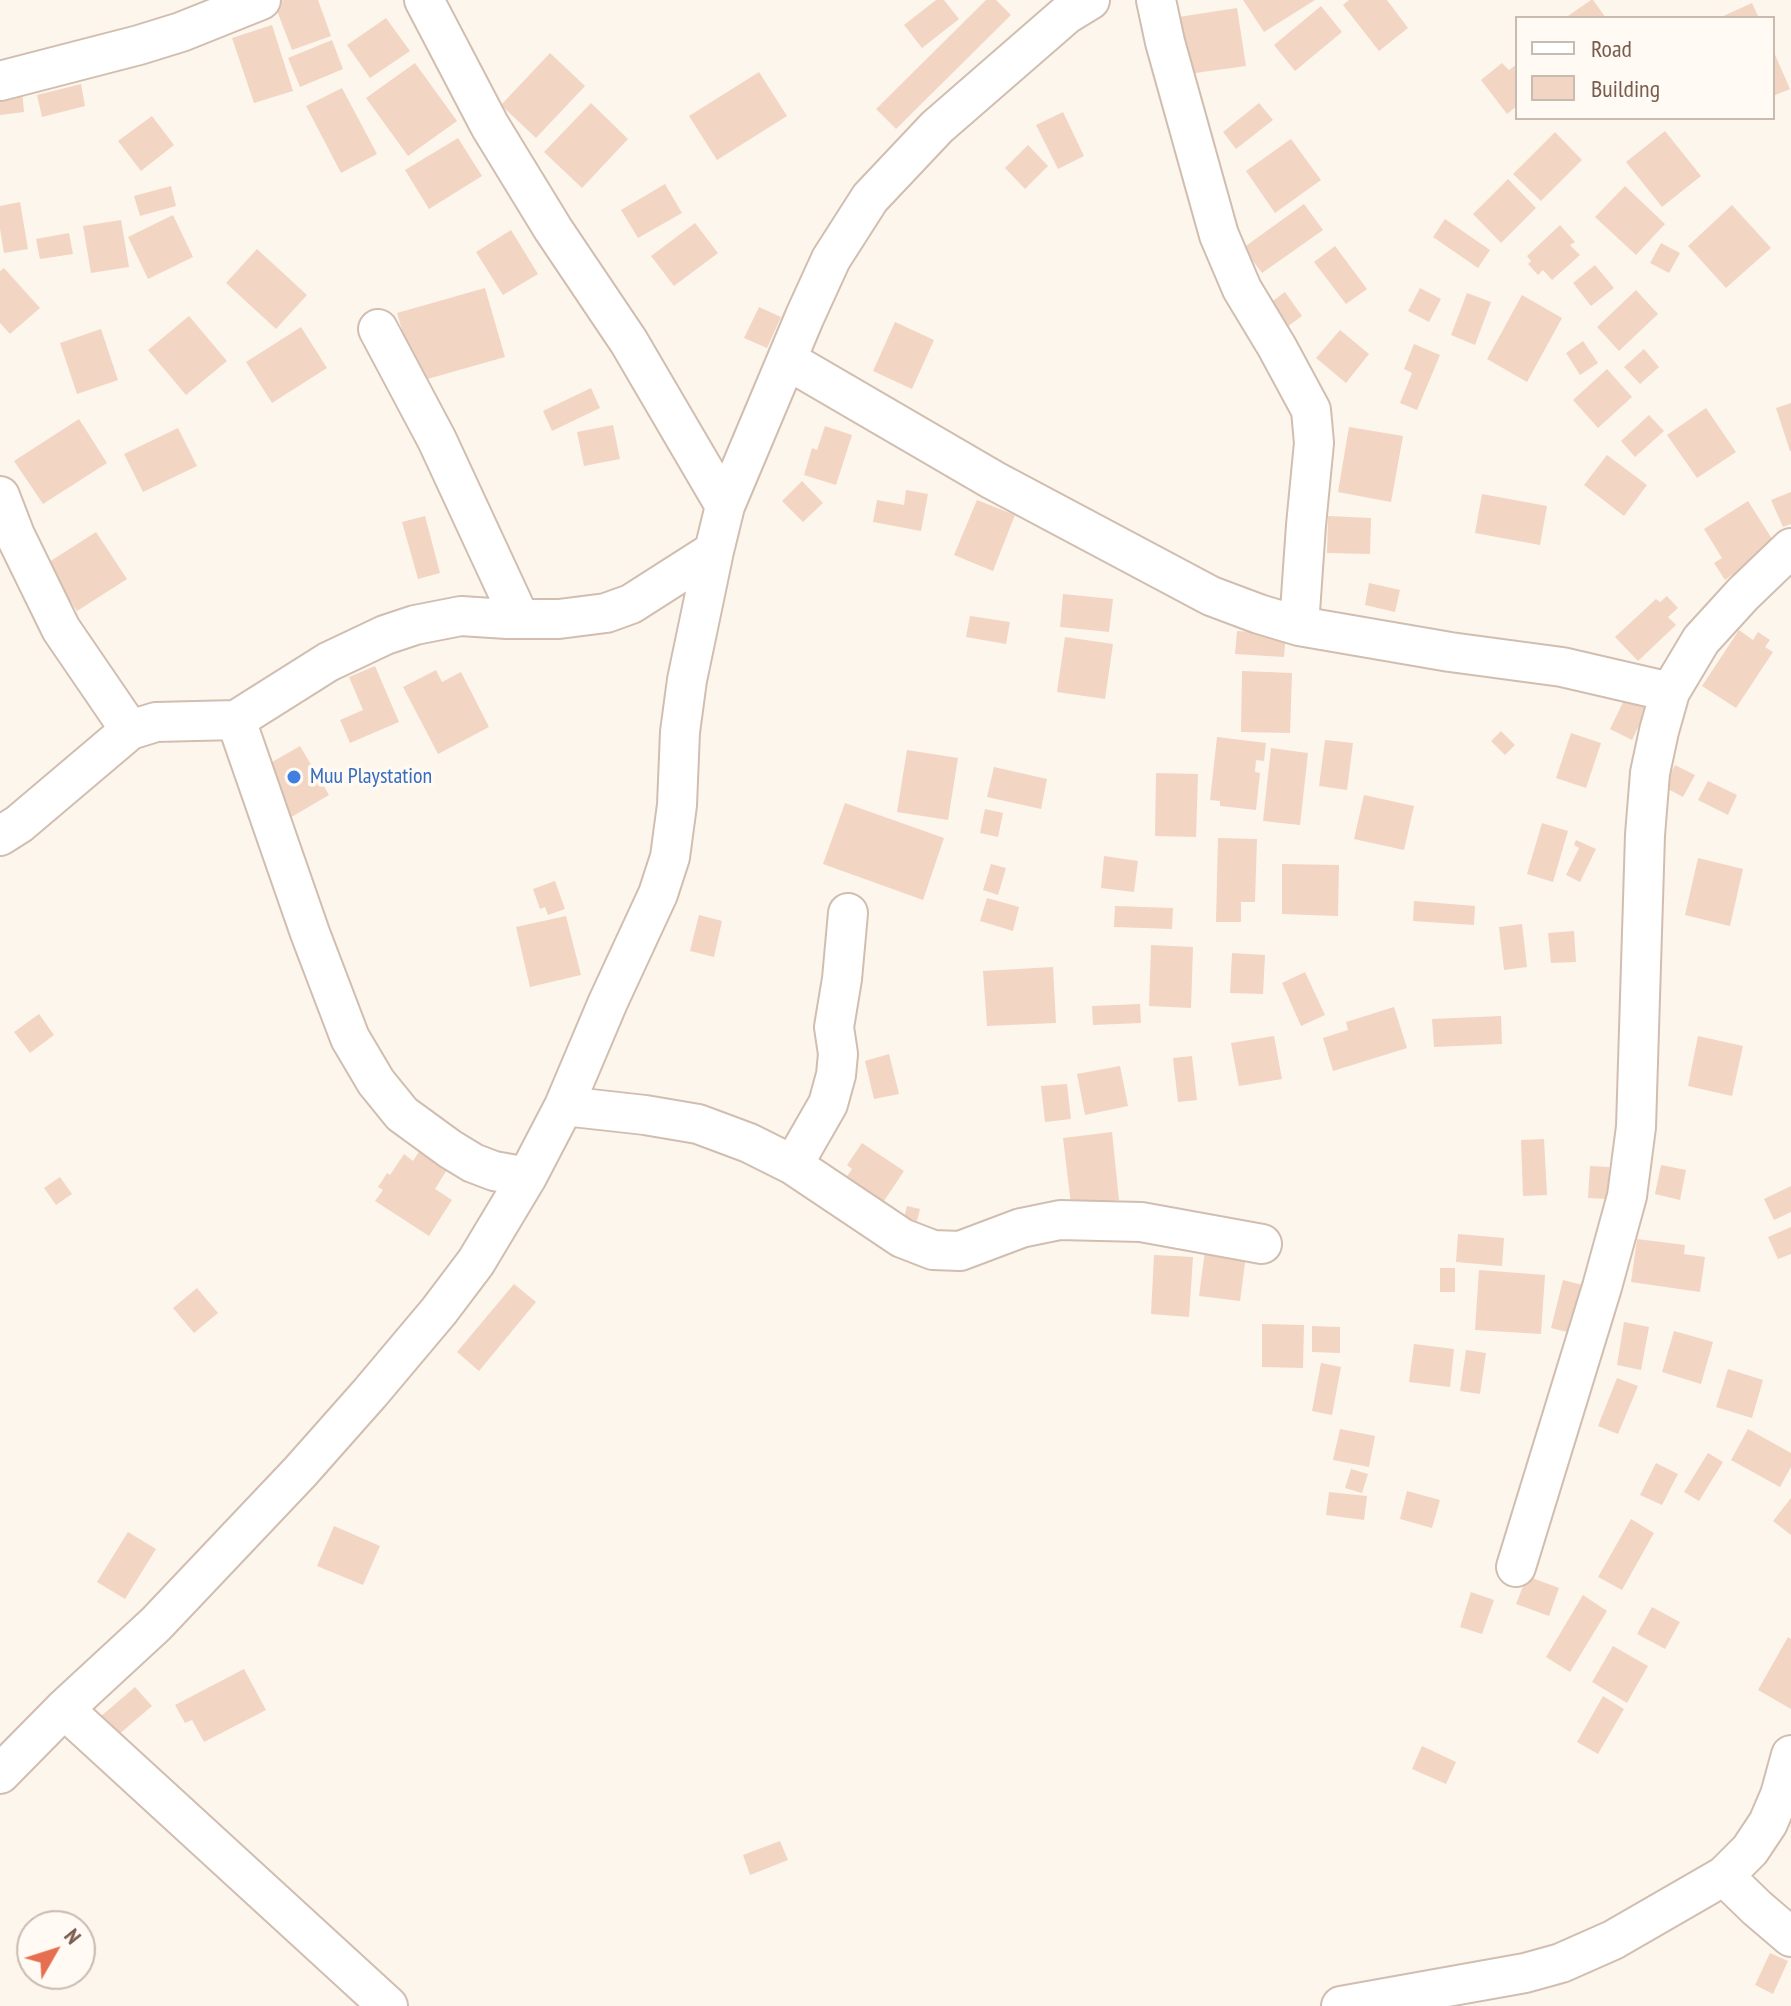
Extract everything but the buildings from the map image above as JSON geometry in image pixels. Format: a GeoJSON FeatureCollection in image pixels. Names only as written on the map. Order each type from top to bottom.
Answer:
{"type":"FeatureCollection","features":[{"type":"Feature","properties":{"kind":"street"},"geometry":{"type":"LineString","coordinates":[[0,81],[181,32],[261,0]]}},
{"type":"Feature","properties":{"kind":"street"},"geometry":{"type":"LineString","coordinates":[[424,0],[490,126],[553,229],[629,342],[725,506]]}},
{"type":"Feature","properties":{"kind":"street"},"geometry":{"type":"LineString","coordinates":[[0,1774],[64,1709],[156,1624],[300,1472],[439,1311],[476,1262],[527,1177],[564,1106],[658,894],[670,857],[687,680],[725,506],[831,259],[870,198],[937,127],[1067,14],[1090,0]]}},
{"type":"Feature","properties":{"kind":"street"},"geometry":{"type":"LineString","coordinates":[[1156,0],[1219,235],[1242,289],[1311,410],[1314,443],[1299,626]]}},
{"type":"Feature","properties":{"kind":"street"},"geometry":{"type":"LineString","coordinates":[[378,329],[437,440],[520,619]]}},
{"type":"Feature","properties":{"kind":"street"},"geometry":{"type":"LineString","coordinates":[[787,360],[993,480],[1199,590],[1259,614],[1299,626],[1450,652],[1562,667],[1670,692]]}},
{"type":"Feature","properties":{"kind":"street"},"geometry":{"type":"LineString","coordinates":[[0,496],[15,535],[61,629],[130,730]]}},
{"type":"Feature","properties":{"kind":"street"},"geometry":{"type":"LineString","coordinates":[[1516,1567],[1627,1196],[1636,1127],[1646,819],[1650,773],[1670,692],[1701,640],[1791,548]]}},
{"type":"Feature","properties":{"kind":"street"},"geometry":{"type":"LineString","coordinates":[[0,836],[19,824],[130,730],[156,722],[236,720],[328,662],[385,635],[415,625],[461,616],[559,619],[606,613],[631,604],[714,551]]}},
{"type":"Feature","properties":{"kind":"street"},"geometry":{"type":"LineString","coordinates":[[236,720],[350,1038],[376,1082],[402,1114],[450,1149],[483,1167],[527,1177]]}},
{"type":"Feature","properties":{"kind":"street"},"geometry":{"type":"LineString","coordinates":[[793,1165],[828,1104],[836,1075],[838,1054],[834,1027],[848,913]]}},
{"type":"Feature","properties":{"kind":"street"},"geometry":{"type":"LineString","coordinates":[[564,1106],[698,1124],[749,1143],[793,1165],[902,1238],[933,1250],[960,1251],[1021,1228],[1060,1220],[1141,1222],[1262,1244]]}},
{"type":"Feature","properties":{"kind":"street"},"geometry":{"type":"LineString","coordinates":[[64,1709],[388,2006]]}},
{"type":"Feature","properties":{"kind":"street"},"geometry":{"type":"LineString","coordinates":[[1341,2006],[1525,1973],[1561,1963],[1613,1940],[1724,1876],[1750,1850],[1768,1823],[1791,1755]]}},
{"type":"Feature","properties":{"kind":"street"},"geometry":{"type":"LineString","coordinates":[[1724,1876],[1791,1937]]}},
{"type":"Feature","properties":{"kind":"place","name":"Muu Playstation"},"geometry":{"type":"Point","coordinates":[294,777]}}]}
